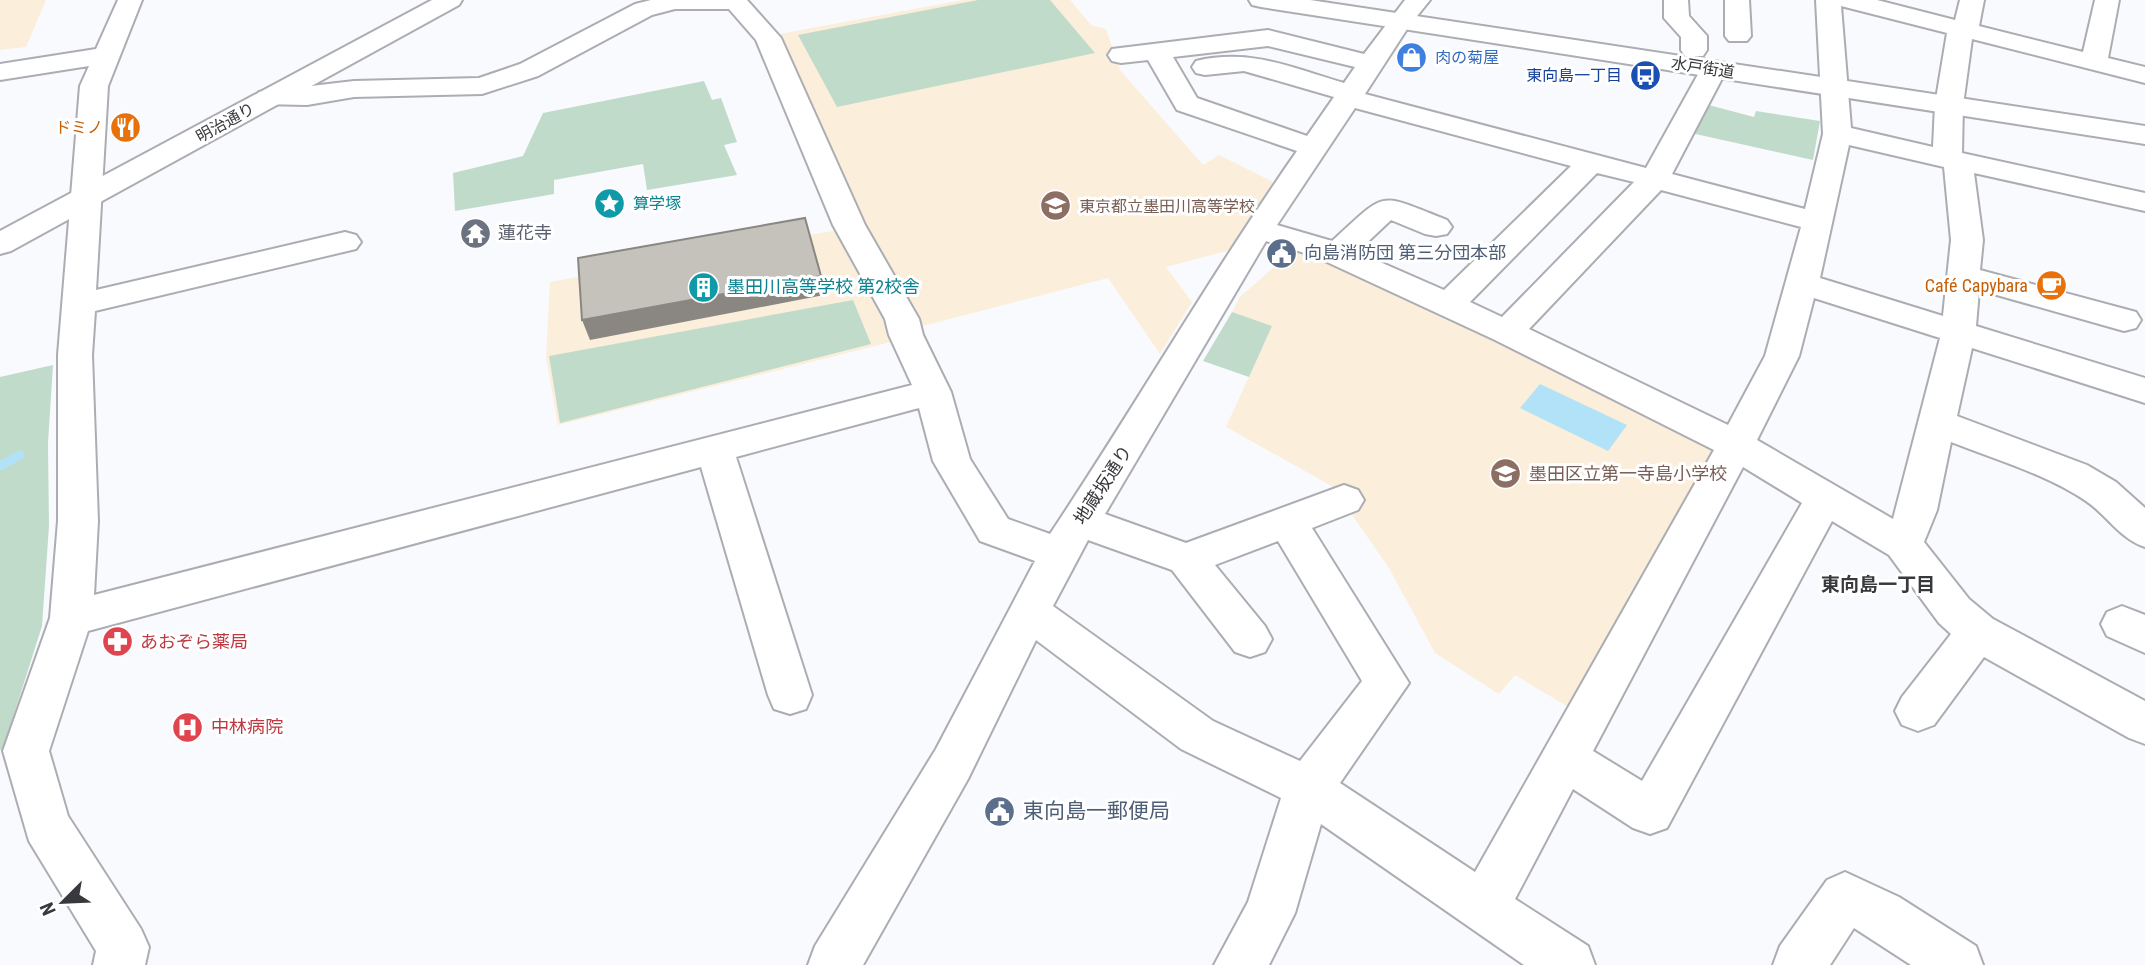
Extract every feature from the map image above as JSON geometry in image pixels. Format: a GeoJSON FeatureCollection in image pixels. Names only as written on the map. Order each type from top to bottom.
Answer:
{"type":"FeatureCollection","features":[{"type":"Feature","properties":{"kind":"main road"},"geometry":{"type":"LineString","coordinates":[[120,965],[123,947],[46,824],[13,757],[71,618],[78,521],[74,399],[94,86],[130,0]]}},
{"type":"Feature","properties":{"kind":"main road","name":"明治通り"},"geometry":{"type":"LineString","coordinates":[[0,244],[87,189],[427,0]]}},
{"type":"Feature","properties":{"kind":"main road","name":"明治通り"},"geometry":{"type":"LineString","coordinates":[[0,227],[87,189],[269,98],[450,0]]}},
{"type":"Feature","properties":{"kind":"main road","name":"水戸街道"},"geometry":{"type":"LineString","coordinates":[[1261,0],[1409,10],[1704,60],[1835,88],[2145,135]]}},
{"type":"Feature","properties":{"kind":"main road"},"geometry":{"type":"LineString","coordinates":[[1507,332],[1654,178],[1704,60],[1694,36],[1677,18],[1676,0]]}},
{"type":"Feature","properties":{"kind":"main road"},"geometry":{"type":"LineString","coordinates":[[1737,0],[1738,36]]}},
{"type":"Feature","properties":{"kind":"main road"},"geometry":{"type":"LineString","coordinates":[[1483,908],[1737,445],[1782,356],[1837,134],[1828,0]]}},
{"type":"Feature","properties":{"kind":"main road"},"geometry":{"type":"LineString","coordinates":[[1847,0],[2145,75]]}},
{"type":"Feature","properties":{"kind":"main road"},"geometry":{"type":"LineString","coordinates":[[1966,29],[1972,0]]}},
{"type":"Feature","properties":{"kind":"main road"},"geometry":{"type":"LineString","coordinates":[[2094,62],[2107,0]]}},
{"type":"Feature","properties":{"kind":"main road"},"geometry":{"type":"LineString","coordinates":[[269,98],[307,97],[354,89],[481,86],[529,70],[644,9],[675,1],[734,1],[768,38],[849,225],[902,319],[906,335],[933,392],[952,461],[994,530],[1069,537],[1186,559],[1343,500]]}},
{"type":"Feature","properties":{"kind":"main road","name":"地蔵坂通り"},"geometry":{"type":"LineString","coordinates":[[834,965],[952,765],[1069,537],[1130,444],[1258,229],[1409,10]]}},
{"type":"Feature","properties":{"kind":"main road"},"geometry":{"type":"LineString","coordinates":[[1903,544],[1917,510],[1939,423],[1958,333],[1966,276],[1967,240],[1953,160],[1949,105],[1960,32],[1966,29]]}},
{"type":"Feature","properties":{"kind":"main road"},"geometry":{"type":"LineString","coordinates":[[1217,56],[1268,37],[1359,85]]}},
{"type":"Feature","properties":{"kind":"main road"},"geometry":{"type":"LineString","coordinates":[[1121,55],[1161,60],[1217,56],[1359,85],[1591,162],[1817,222]]}},
{"type":"Feature","properties":{"kind":"main road"},"geometry":{"type":"LineString","coordinates":[[0,72],[105,56]]}},
{"type":"Feature","properties":{"kind":"main road"},"geometry":{"type":"LineString","coordinates":[[1161,60],[1187,104],[1315,148]]}},
{"type":"Feature","properties":{"kind":"main road"},"geometry":{"type":"LineString","coordinates":[[1837,134],[2145,202]]}},
{"type":"Feature","properties":{"kind":"main road"},"geometry":{"type":"LineString","coordinates":[[1448,305],[1591,162]]}},
{"type":"Feature","properties":{"kind":"main road"},"geometry":{"type":"LineString","coordinates":[[1336,254],[1387,207],[1436,227]]}},
{"type":"Feature","properties":{"kind":"main road"},"geometry":{"type":"LineString","coordinates":[[1258,229],[1336,254],[1507,332],[1737,445],[1903,544],[1954,611],[1978,632],[2145,724]]}},
{"type":"Feature","properties":{"kind":"main road"},"geometry":{"type":"LineString","coordinates":[[1520,232],[1579,258]]}},
{"type":"Feature","properties":{"kind":"main road"},"geometry":{"type":"LineString","coordinates":[[80,304],[345,242]]}},
{"type":"Feature","properties":{"kind":"main road"},"geometry":{"type":"LineString","coordinates":[[1966,276],[2124,320]]}},
{"type":"Feature","properties":{"kind":"main road"},"geometry":{"type":"LineString","coordinates":[[1802,283],[2145,391]]}},
{"type":"Feature","properties":{"kind":"main road"},"geometry":{"type":"LineString","coordinates":[[71,618],[933,392]]}},
{"type":"Feature","properties":{"kind":"main road"},"geometry":{"type":"LineString","coordinates":[[1939,423],[2073,475],[2102,492],[2145,532]]}},
{"type":"Feature","properties":{"kind":"main road"},"geometry":{"type":"LineString","coordinates":[[715,450],[790,695]]}},
{"type":"Feature","properties":{"kind":"main road"},"geometry":{"type":"LineString","coordinates":[[1564,758],[1650,812],[1825,498]]}},
{"type":"Feature","properties":{"kind":"main road"},"geometry":{"type":"LineString","coordinates":[[1240,965],[1270,912],[1308,788],[1387,683],[1287,521]]}},
{"type":"Feature","properties":{"kind":"main road"},"geometry":{"type":"LineString","coordinates":[[1186,559],[1250,639]]}},
{"type":"Feature","properties":{"kind":"main road"},"geometry":{"type":"LineString","coordinates":[[1030,612],[1197,735],[1308,788],[1569,965]]}},
{"type":"Feature","properties":{"kind":"main road"},"geometry":{"type":"LineString","coordinates":[[1918,711],[1978,632]]}},
{"type":"Feature","properties":{"kind":"main road"},"geometry":{"type":"LineString","coordinates":[[1799,965],[1845,897],[1881,915],[1956,965]]}},
{"type":"Feature","properties":{"kind":"shaded area"},"geometry":{"type":"Polygon","coordinates":[[[0,0],[46,0],[26,47],[0,50],[0,0]]]}},
{"type":"Feature","properties":{"kind":"shaded area","name":"東京都立墨田川高等学校"},"geometry":{"type":"Polygon","coordinates":[[[963,0],[1070,0],[1091,25],[1106,29],[1120,70],[1203,165],[1219,155],[1273,182],[1230,250],[1166,267],[1192,302],[1160,354],[1108,278],[888,335],[891,342],[558,425],[546,357],[550,282],[865,225],[844,187],[774,35],[963,0]]]}},
{"type":"Feature","properties":{"kind":"shaded area","name":"墨田区立第一寺島小学校"},"geometry":{"type":"Polygon","coordinates":[[[1299,245],[1707,437],[1716,449],[1570,708],[1515,675],[1499,694],[1435,653],[1389,568],[1350,512],[1353,498],[1226,427],[1272,326],[1232,312],[1240,297],[1299,245]]]}},
{"type":"Feature","properties":{"kind":"green space"},"geometry":{"type":"Polygon","coordinates":[[[978,0],[1050,0],[1095,53],[837,107],[798,35],[978,0]]]}},
{"type":"Feature","properties":{"kind":"green space"},"geometry":{"type":"Polygon","coordinates":[[[704,81],[712,100],[721,98],[737,142],[724,145],[737,175],[647,190],[643,164],[554,180],[554,194],[455,211],[453,173],[523,156],[543,113],[704,81]]]}},
{"type":"Feature","properties":{"kind":"green space"},"geometry":{"type":"Polygon","coordinates":[[[1705,104],[1754,117],[1756,111],[1820,121],[1813,160],[1691,133],[1705,104]]]}},
{"type":"Feature","properties":{"kind":"green space"},"geometry":{"type":"Polygon","coordinates":[[[853,300],[871,344],[560,423],[549,356],[853,300]]]}},
{"type":"Feature","properties":{"kind":"green space"},"geometry":{"type":"Polygon","coordinates":[[[1232,312],[1272,326],[1249,377],[1203,361],[1232,312]]]}},
{"type":"Feature","properties":{"kind":"green space"},"geometry":{"type":"Polygon","coordinates":[[[53,365],[48,443],[49,526],[42,626],[3,749],[0,750],[0,377],[53,365]]]}},
{"type":"Feature","properties":{"kind":"water"},"geometry":{"type":"Polygon","coordinates":[[[1540,384],[1627,425],[1608,451],[1520,408],[1540,384]]]}},
{"type":"Feature","properties":{"kind":"building","name":"墨田川高等学校 第2校舎"},"geometry":{"type":"Polygon","coordinates":[[[805,218],[821,276],[582,320],[578,258],[805,218]]]}},
{"type":"Feature","properties":{"kind":"waterway"},"geometry":{"type":"LineString","coordinates":[[0,466],[20,455]]}},
{"type":"Feature","properties":{"kind":"place","name":"肉の菊屋"},"geometry":{"type":"Point","coordinates":[1412,57]}},
{"type":"Feature","properties":{"kind":"place","name":"東向島一丁目"},"geometry":{"type":"Point","coordinates":[1645,75]}},
{"type":"Feature","properties":{"kind":"place","name":"ドミノ"},"geometry":{"type":"Point","coordinates":[126,127]}},
{"type":"Feature","properties":{"kind":"place","name":"算学塚"},"geometry":{"type":"Point","coordinates":[610,203]}},
{"type":"Feature","properties":{"kind":"place","name":"東京都立墨田川高等学校"},"geometry":{"type":"Point","coordinates":[1056,206]}},
{"type":"Feature","properties":{"kind":"place","name":"蓮花寺"},"geometry":{"type":"Point","coordinates":[475,233]}},
{"type":"Feature","properties":{"kind":"place","name":"向島消防団 第三分団本部"},"geometry":{"type":"Point","coordinates":[1281,253]}},
{"type":"Feature","properties":{"kind":"place","name":"Café Capybara"},"geometry":{"type":"Point","coordinates":[2051,286]}},
{"type":"Feature","properties":{"kind":"place","name":"墨田川高等学校 第2校舎"},"geometry":{"type":"Point","coordinates":[704,287]}},
{"type":"Feature","properties":{"kind":"place","name":"墨田区立第一寺島小学校"},"geometry":{"type":"Point","coordinates":[1506,474]}},
{"type":"Feature","properties":{"kind":"place","name":"あおぞら薬局"},"geometry":{"type":"Point","coordinates":[117,642]}},
{"type":"Feature","properties":{"kind":"place","name":"中林病院"},"geometry":{"type":"Point","coordinates":[188,727]}},
{"type":"Feature","properties":{"kind":"place","name":"東向島一郵便局"},"geometry":{"type":"Point","coordinates":[1000,811]}},
{"type":"Feature","properties":{"kind":"district","name":"東向島一丁目"},"geometry":{"type":"Point","coordinates":[1878,584]}}]}
